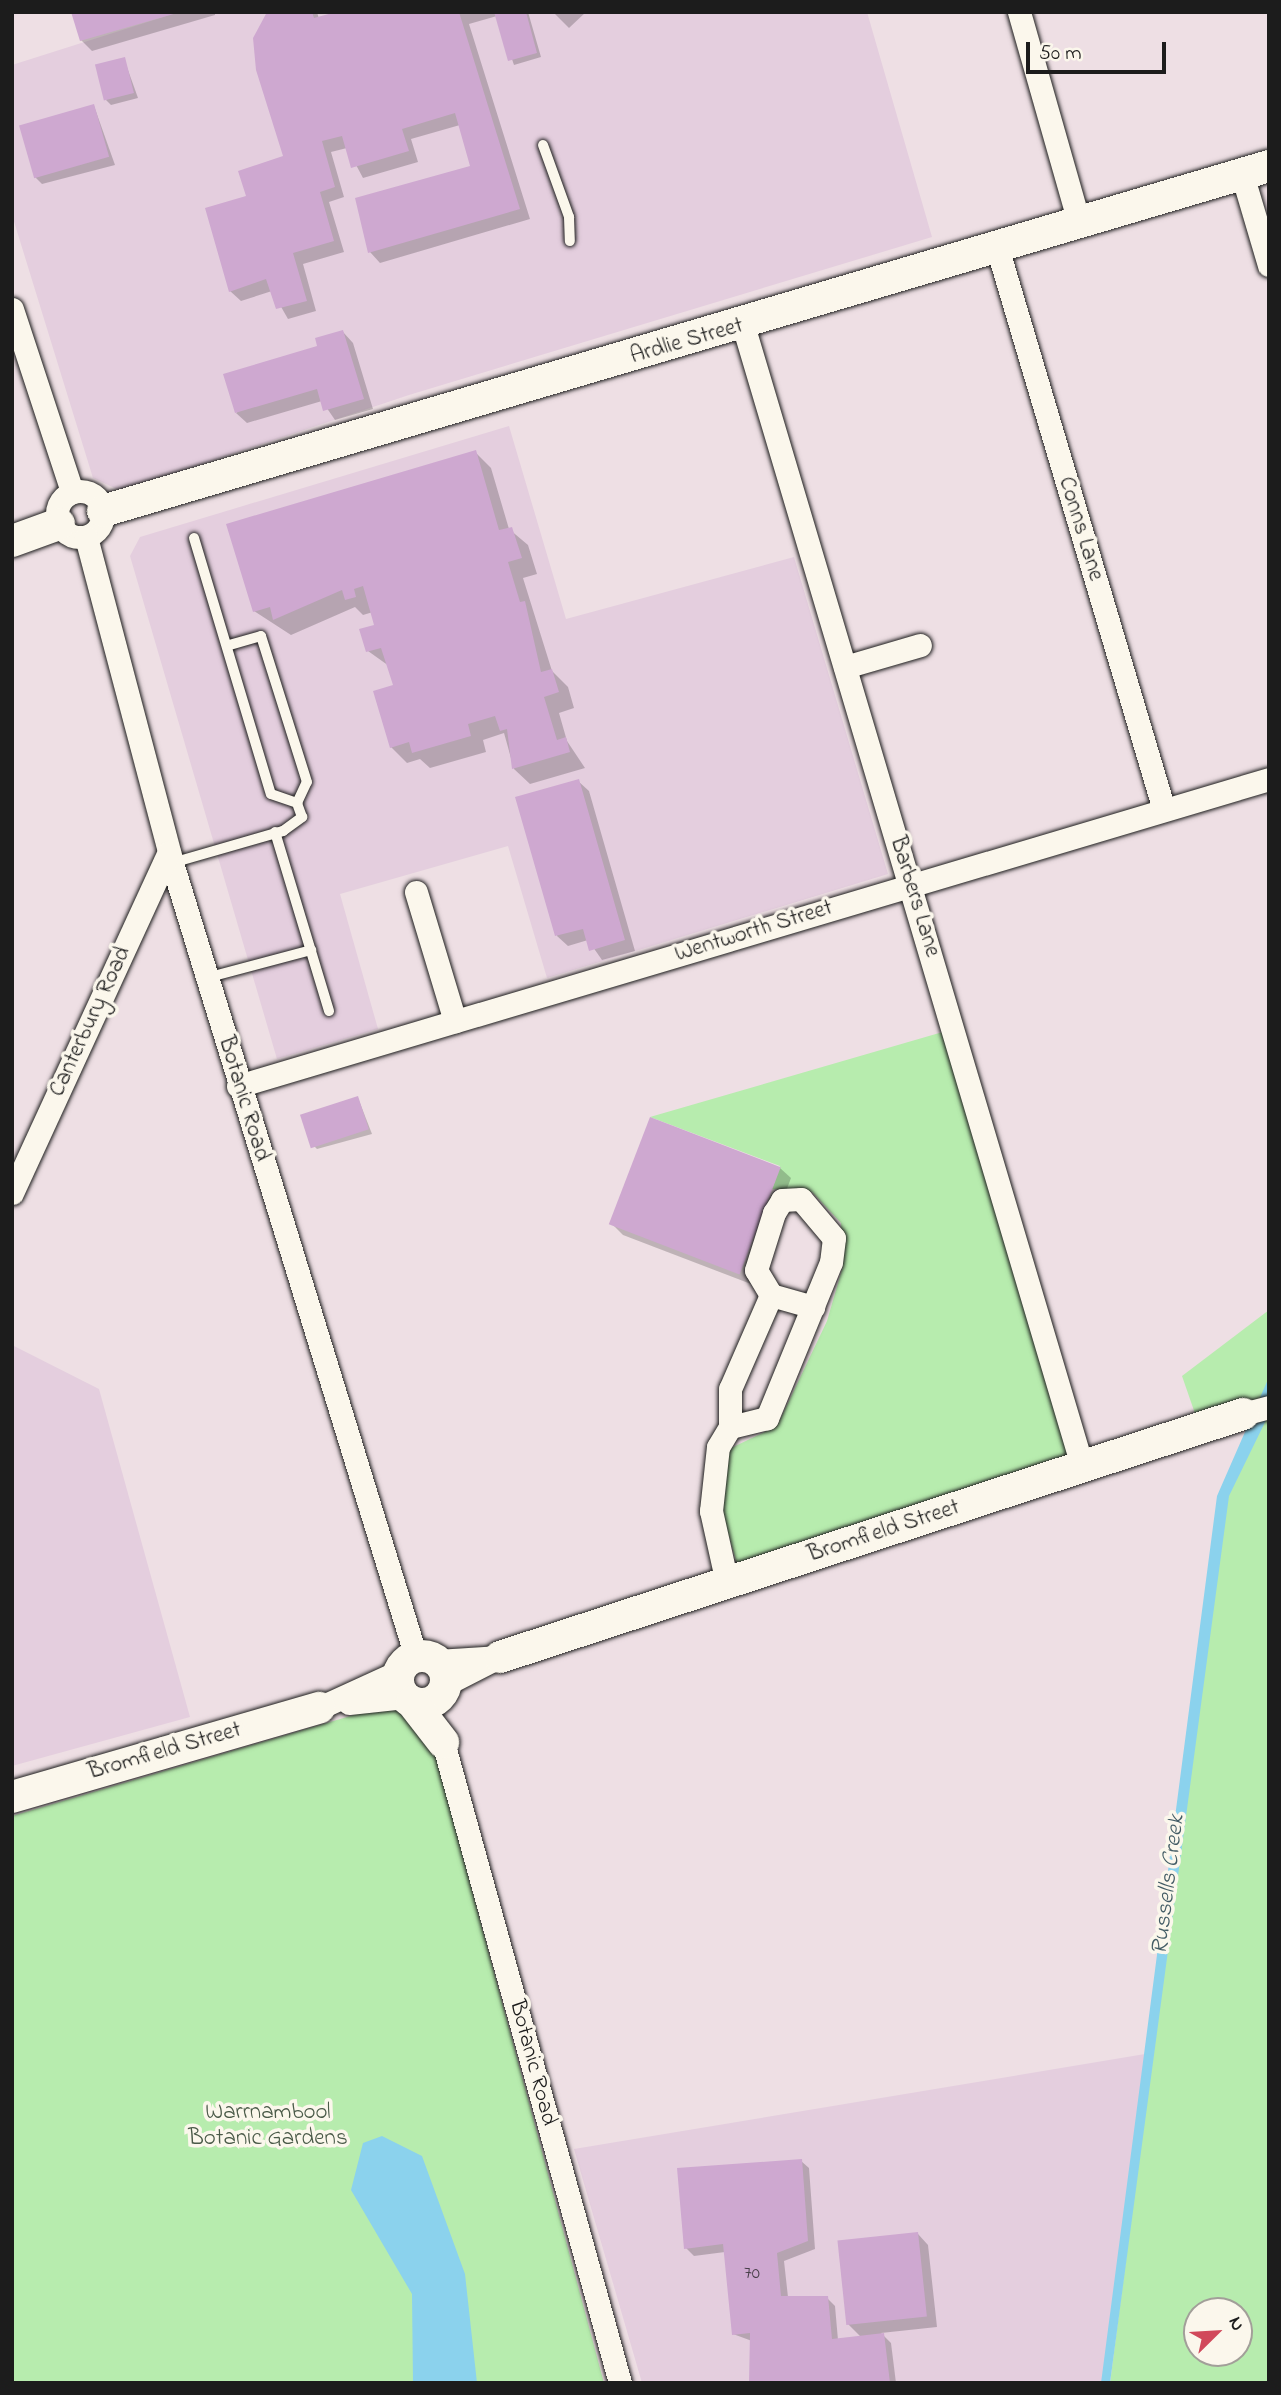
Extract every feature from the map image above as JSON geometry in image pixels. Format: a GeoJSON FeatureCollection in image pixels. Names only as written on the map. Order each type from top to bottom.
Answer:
{"type":"FeatureCollection","features":[{"type":"Feature","properties":{"kind":"street"},"geometry":{"type":"LineString","coordinates":[[1019,12],[1079,222]]}},
{"type":"Feature","properties":{"kind":"street"},"geometry":{"type":"LineString","coordinates":[[1255,170],[1269,265]]}},
{"type":"Feature","properties":{"kind":"street","name":"Ardlie Street"},"geometry":{"type":"LineString","coordinates":[[12,541],[83,524],[1255,170]]}},
{"type":"Feature","properties":{"kind":"street","name":"Conns Lane"},"geometry":{"type":"LineString","coordinates":[[997,247],[1164,810]]}},
{"type":"Feature","properties":{"kind":"street"},"geometry":{"type":"LineString","coordinates":[[12,309],[72,492]]}},
{"type":"Feature","properties":{"kind":"street","name":"Barbers Lane"},"geometry":{"type":"LineString","coordinates":[[743,325],[1083,1469]]}},
{"type":"Feature","properties":{"kind":"street"},"geometry":{"type":"LineString","coordinates":[[72,492],[92,494],[83,524],[57,509],[72,492]]}},
{"type":"Feature","properties":{"kind":"street","name":"Botanic Road"},"geometry":{"type":"LineString","coordinates":[[83,524],[171,858],[238,1086],[443,1742],[620,2383]]}},
{"type":"Feature","properties":{"kind":"street"},"geometry":{"type":"LineString","coordinates":[[845,667],[920,645]]}},
{"type":"Feature","properties":{"kind":"street","name":"Wentworth Street"},"geometry":{"type":"LineString","coordinates":[[238,1086],[1269,779]]}},
{"type":"Feature","properties":{"kind":"street","name":"Canterbury Road"},"geometry":{"type":"LineString","coordinates":[[12,1193],[171,858]]}},
{"type":"Feature","properties":{"kind":"street"},"geometry":{"type":"LineString","coordinates":[[416,892],[455,1021]]}},
{"type":"Feature","properties":{"kind":"street"},"geometry":{"type":"LineString","coordinates":[[730,1427],[767,1418],[813,1307],[834,1238],[801,1199],[782,1200],[756,1270],[771,1295],[813,1307]]}},
{"type":"Feature","properties":{"kind":"street"},"geometry":{"type":"LineString","coordinates":[[727,1583],[711,1511],[718,1447],[730,1427],[730,1390],[771,1295]]}},
{"type":"Feature","properties":{"kind":"street","name":"Bromfield Street"},"geometry":{"type":"LineString","coordinates":[[12,1797],[500,1657],[1083,1469],[1256,1410]]}},
{"type":"Feature","properties":{"kind":"lane"},"geometry":{"type":"LineString","coordinates":[[543,145],[569,217],[570,241]]}},
{"type":"Feature","properties":{"kind":"lane"},"geometry":{"type":"LineString","coordinates":[[194,538],[271,794],[297,803]]}},
{"type":"Feature","properties":{"kind":"lane"},"geometry":{"type":"LineString","coordinates":[[171,858],[275,832],[302,817],[297,803],[307,782],[261,636],[227,646]]}},
{"type":"Feature","properties":{"kind":"lane"},"geometry":{"type":"LineString","coordinates":[[275,832],[329,1010]]}},
{"type":"Feature","properties":{"kind":"lane"},"geometry":{"type":"LineString","coordinates":[[206,978],[311,950]]}},
{"type":"Feature","properties":{"kind":"shaded area"},"geometry":{"type":"Polygon","coordinates":[[[179,12],[867,12],[932,237],[409,395],[121,491],[93,478],[12,215],[12,65],[179,12]]]}},
{"type":"Feature","properties":{"kind":"shaded area"},"geometry":{"type":"Polygon","coordinates":[[[509,426],[566,619],[794,557],[888,874],[547,978],[508,846],[340,894],[378,1029],[277,1059],[130,556],[140,537],[509,426]]]}},
{"type":"Feature","properties":{"kind":"shaded area"},"geometry":{"type":"Polygon","coordinates":[[[12,1345],[99,1389],[190,1717],[12,1766],[12,1345]]]}},
{"type":"Feature","properties":{"kind":"shaded area"},"geometry":{"type":"Polygon","coordinates":[[[1145,2054],[1106,2383],[642,2383],[574,2149],[1145,2054]]]}},
{"type":"Feature","properties":{"kind":"green space"},"geometry":{"type":"Polygon","coordinates":[[[953,1029],[1083,1469],[741,1578],[717,1495],[729,1449],[777,1426],[827,1321],[843,1266],[841,1223],[812,1192],[772,1189],[780,1166],[650,1117],[953,1029]]]}},
{"type":"Feature","properties":{"kind":"green space"},"geometry":{"type":"Polygon","coordinates":[[[1269,1310],[1269,1406],[1200,1428],[1182,1376],[1269,1310]]]}},
{"type":"Feature","properties":{"kind":"green space"},"geometry":{"type":"Polygon","coordinates":[[[1269,1413],[1269,2383],[1110,2383],[1225,1494],[1269,1413]]]}},
{"type":"Feature","properties":{"kind":"green space","name":"Warrnambool Botanic Gardens"},"geometry":{"type":"Polygon","coordinates":[[[384,1706],[399,1709],[434,1748],[604,2383],[12,2383],[12,1816],[384,1706]]]}},
{"type":"Feature","properties":{"kind":"water","name":"Russells Creek"},"geometry":{"type":"Polygon","coordinates":[[[1269,1377],[1269,1414],[1229,1496],[1110,2383],[1101,2383],[1217,1496],[1269,1377]]]}},
{"type":"Feature","properties":{"kind":"water"},"geometry":{"type":"Polygon","coordinates":[[[382,2136],[422,2156],[465,2274],[477,2383],[413,2383],[412,2294],[351,2190],[363,2143],[382,2136]]]}},
{"type":"Feature","properties":{"kind":"building"},"geometry":{"type":"Polygon","coordinates":[[[71,12],[177,12],[177,13],[80,41],[71,12]]]}},
{"type":"Feature","properties":{"kind":"building"},"geometry":{"type":"Polygon","coordinates":[[[267,12],[312,12],[314,18],[336,12],[459,12],[520,209],[368,253],[355,198],[470,166],[455,113],[402,129],[409,151],[351,168],[342,136],[322,141],[335,187],[320,192],[334,241],[293,253],[307,301],[276,309],[266,279],[229,292],[205,208],[246,196],[238,171],[283,156],[256,70],[253,38],[267,12]]]}},
{"type":"Feature","properties":{"kind":"building"},"geometry":{"type":"Polygon","coordinates":[[[494,12],[526,12],[537,53],[508,61],[494,12]]]}},
{"type":"Feature","properties":{"kind":"building"},"geometry":{"type":"Polygon","coordinates":[[[125,57],[134,93],[104,100],[95,64],[125,57]]]}},
{"type":"Feature","properties":{"kind":"building"},"geometry":{"type":"Polygon","coordinates":[[[94,104],[109,157],[34,178],[19,125],[94,104]]]}},
{"type":"Feature","properties":{"kind":"building"},"geometry":{"type":"Polygon","coordinates":[[[343,330],[364,399],[323,411],[317,389],[235,413],[223,374],[317,346],[315,338],[343,330]]]}},
{"type":"Feature","properties":{"kind":"building"},"geometry":{"type":"Polygon","coordinates":[[[476,450],[499,530],[512,527],[522,558],[508,562],[520,602],[525,601],[541,672],[552,669],[559,692],[544,697],[557,740],[566,737],[570,752],[512,769],[507,729],[500,731],[495,716],[468,724],[471,736],[412,753],[409,742],[390,748],[373,691],[393,685],[381,648],[366,652],[359,629],[374,625],[363,586],[354,589],[356,597],[345,600],[342,590],[273,620],[270,607],[253,612],[226,524],[476,450]]]}},
{"type":"Feature","properties":{"kind":"building"},"geometry":{"type":"Polygon","coordinates":[[[579,779],[625,940],[589,951],[583,929],[555,936],[515,797],[579,779]]]}},
{"type":"Feature","properties":{"kind":"building"},"geometry":{"type":"Polygon","coordinates":[[[358,1096],[369,1129],[311,1148],[300,1115],[358,1096]]]}},
{"type":"Feature","properties":{"kind":"building"},"geometry":{"type":"Polygon","coordinates":[[[650,1117],[781,1167],[739,1275],[609,1224],[650,1117]]]}},
{"type":"Feature","properties":{"kind":"building"},"geometry":{"type":"Polygon","coordinates":[[[802,2159],[808,2241],[777,2253],[781,2296],[828,2296],[832,2339],[884,2333],[890,2383],[749,2383],[750,2333],[732,2335],[723,2244],[684,2249],[677,2168],[802,2159]]]}},
{"type":"Feature","properties":{"kind":"building"},"geometry":{"type":"Polygon","coordinates":[[[918,2232],[927,2317],[846,2325],[837,2240],[918,2232]]]}}]}
